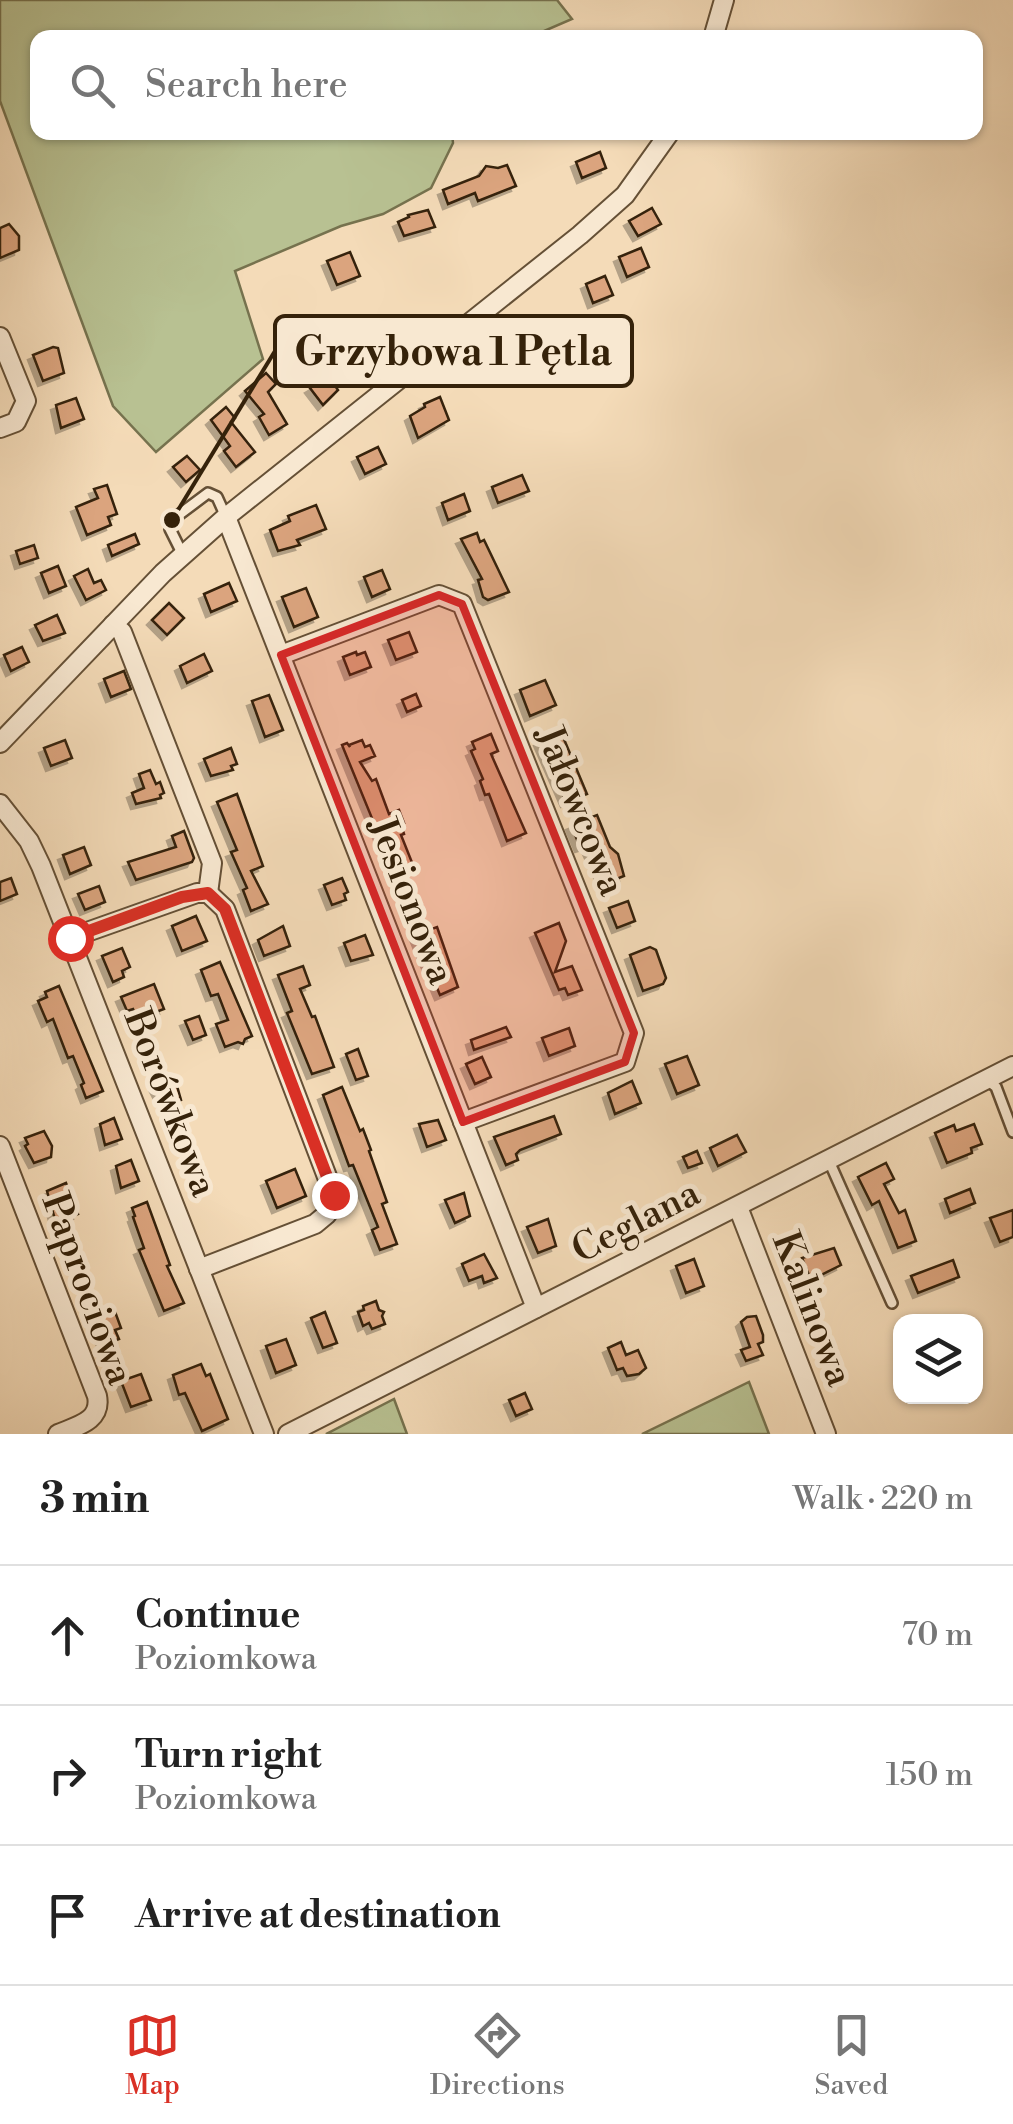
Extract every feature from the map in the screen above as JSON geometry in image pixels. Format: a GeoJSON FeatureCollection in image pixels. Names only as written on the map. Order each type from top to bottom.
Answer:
{"type":"FeatureCollection","features":[{"type":"Feature","properties":{"kind":"street"},"geometry":{"type":"LineString","coordinates":[[715,30],[724,0]]}},
{"type":"Feature","properties":{"kind":"street"},"geometry":{"type":"LineString","coordinates":[[0,744],[182,555],[580,235],[625,195],[664,140]]}},
{"type":"Feature","properties":{"kind":"street"},"geometry":{"type":"LineString","coordinates":[[0,428],[16,422],[26,401],[1,342]]}},
{"type":"Feature","properties":{"kind":"street","name":"Jesionowa"},"geometry":{"type":"LineString","coordinates":[[226,516],[536,1308]]}},
{"type":"Feature","properties":{"kind":"street","name":"Jałowcowa"},"geometry":{"type":"LineString","coordinates":[[281,655],[439,595],[462,604],[634,1033],[625,1062],[463,1122]]}},
{"type":"Feature","properties":{"kind":"street"},"geometry":{"type":"LineString","coordinates":[[113,625],[122,632],[212,862],[208,893]]}},
{"type":"Feature","properties":{"kind":"street","name":"Borówkowa"},"geometry":{"type":"LineString","coordinates":[[0,804],[29,841],[70,938],[264,1434]]}},
{"type":"Feature","properties":{"kind":"street"},"geometry":{"type":"LineString","coordinates":[[70,938],[182,897],[208,893]]}},
{"type":"Feature","properties":{"kind":"street"},"geometry":{"type":"LineString","coordinates":[[199,1269],[315,1224],[331,1209],[334,1195],[225,909],[208,893]]}},
{"type":"Feature","properties":{"kind":"street","name":"Ceglana"},"geometry":{"type":"LineString","coordinates":[[288,1434],[1013,1066]]}},
{"type":"Feature","properties":{"kind":"street","name":"Paprociowa"},"geometry":{"type":"LineString","coordinates":[[0,1146],[97,1396],[97,1412],[92,1419],[58,1434]]}},
{"type":"Feature","properties":{"kind":"street","name":"Kalinowa"},"geometry":{"type":"LineString","coordinates":[[738,1207],[826,1434]]}},
{"type":"Feature","properties":{"kind":"lane"},"geometry":{"type":"LineString","coordinates":[[182,555],[170,529],[172,520],[208,493],[218,497],[226,516]]}},
{"type":"Feature","properties":{"kind":"lane"},"geometry":{"type":"LineString","coordinates":[[987,1080],[996,1088],[1013,1132]]}},
{"type":"Feature","properties":{"kind":"lane"},"geometry":{"type":"LineString","coordinates":[[829,1161],[892,1303]]}},
{"type":"Feature","properties":{"kind":"highlighted area"},"geometry":{"type":"Polygon","coordinates":[[[439,595],[462,604],[634,1033],[625,1062],[463,1122],[281,655],[439,595]]]}},
{"type":"Feature","properties":{"kind":"green space"},"geometry":{"type":"Polygon","coordinates":[[[0,0],[557,0],[572,19],[547,30],[30,30],[30,140],[453,140],[431,188],[383,214],[341,226],[235,271],[263,359],[156,452],[113,406],[0,101],[0,0]]]}},
{"type":"Feature","properties":{"kind":"green space"},"geometry":{"type":"Polygon","coordinates":[[[749,1382],[769,1434],[642,1434],[749,1382]]]}},
{"type":"Feature","properties":{"kind":"green space"},"geometry":{"type":"Polygon","coordinates":[[[394,1399],[407,1434],[326,1434],[394,1399]]]}},
{"type":"Feature","properties":{"kind":"building"},"geometry":{"type":"Polygon","coordinates":[[[600,152],[606,168],[582,178],[576,162],[600,152]]]}},
{"type":"Feature","properties":{"kind":"building"},"geometry":{"type":"Polygon","coordinates":[[[507,165],[516,186],[478,201],[475,193],[448,204],[443,190],[479,176],[486,166],[507,165]]]}},
{"type":"Feature","properties":{"kind":"building"},"geometry":{"type":"Polygon","coordinates":[[[652,208],[661,224],[638,236],[629,221],[652,208]]]}},
{"type":"Feature","properties":{"kind":"building"},"geometry":{"type":"Polygon","coordinates":[[[428,210],[435,227],[404,236],[398,222],[428,210]]]}},
{"type":"Feature","properties":{"kind":"building"},"geometry":{"type":"Polygon","coordinates":[[[9,224],[19,236],[19,250],[0,258],[0,228],[9,224]]]}},
{"type":"Feature","properties":{"kind":"building"},"geometry":{"type":"Polygon","coordinates":[[[641,248],[649,267],[627,277],[619,257],[641,248]]]}},
{"type":"Feature","properties":{"kind":"building"},"geometry":{"type":"Polygon","coordinates":[[[350,252],[360,276],[337,285],[327,261],[350,252]]]}},
{"type":"Feature","properties":{"kind":"building"},"geometry":{"type":"Polygon","coordinates":[[[605,276],[613,295],[593,303],[586,284],[605,276]]]}},
{"type":"Feature","properties":{"kind":"building"},"geometry":{"type":"Polygon","coordinates":[[[58,348],[64,373],[43,381],[33,355],[58,348]]]}},
{"type":"Feature","properties":{"kind":"building"},"geometry":{"type":"Polygon","coordinates":[[[266,373],[276,384],[268,392],[287,424],[269,435],[259,417],[264,414],[245,391],[266,373]]]}},
{"type":"Feature","properties":{"kind":"building"},"geometry":{"type":"Polygon","coordinates":[[[329,377],[338,390],[323,405],[310,388],[329,377]]]}},
{"type":"Feature","properties":{"kind":"building"},"geometry":{"type":"Polygon","coordinates":[[[440,397],[449,420],[418,438],[410,416],[440,397]]]}},
{"type":"Feature","properties":{"kind":"building"},"geometry":{"type":"Polygon","coordinates":[[[76,398],[84,419],[61,428],[56,405],[76,398]]]}},
{"type":"Feature","properties":{"kind":"building"},"geometry":{"type":"Polygon","coordinates":[[[226,407],[235,418],[231,422],[255,452],[236,467],[224,451],[230,446],[211,420],[226,407]]]}},
{"type":"Feature","properties":{"kind":"building"},"geometry":{"type":"Polygon","coordinates":[[[378,447],[386,464],[365,474],[357,457],[378,447]]]}},
{"type":"Feature","properties":{"kind":"building"},"geometry":{"type":"Polygon","coordinates":[[[187,456],[200,470],[186,482],[173,467],[187,456]]]}},
{"type":"Feature","properties":{"kind":"building"},"geometry":{"type":"Polygon","coordinates":[[[522,475],[529,491],[498,503],[492,487],[522,475]]]}},
{"type":"Feature","properties":{"kind":"building"},"geometry":{"type":"Polygon","coordinates":[[[107,485],[117,514],[108,517],[111,525],[87,535],[76,507],[98,498],[94,489],[107,485]]]}},
{"type":"Feature","properties":{"kind":"building"},"geometry":{"type":"Polygon","coordinates":[[[464,494],[470,511],[448,520],[442,503],[464,494]]]}},
{"type":"Feature","properties":{"kind":"building"},"geometry":{"type":"Polygon","coordinates":[[[316,505],[326,529],[297,540],[300,545],[278,551],[270,530],[290,521],[288,516],[316,505]]]}},
{"type":"Feature","properties":{"kind":"building"},"geometry":{"type":"Polygon","coordinates":[[[477,533],[509,592],[488,600],[483,597],[478,580],[482,579],[461,539],[477,533]]]}},
{"type":"Feature","properties":{"kind":"building"},"geometry":{"type":"Polygon","coordinates":[[[135,534],[139,544],[112,556],[108,545],[135,534]]]}},
{"type":"Feature","properties":{"kind":"building"},"geometry":{"type":"Polygon","coordinates":[[[34,545],[38,558],[20,564],[16,551],[34,545]]]}},
{"type":"Feature","properties":{"kind":"building"},"geometry":{"type":"Polygon","coordinates":[[[58,566],[66,586],[49,593],[41,573],[58,566]]]}},
{"type":"Feature","properties":{"kind":"building"},"geometry":{"type":"Polygon","coordinates":[[[88,569],[94,583],[101,580],[106,590],[86,600],[74,576],[88,569]]]}},
{"type":"Feature","properties":{"kind":"building"},"geometry":{"type":"Polygon","coordinates":[[[382,570],[390,589],[372,597],[364,577],[382,570]]]}},
{"type":"Feature","properties":{"kind":"building"},"geometry":{"type":"Polygon","coordinates":[[[229,583],[237,601],[211,612],[204,594],[229,583]]]}},
{"type":"Feature","properties":{"kind":"building"},"geometry":{"type":"Polygon","coordinates":[[[306,588],[318,617],[294,627],[282,597],[306,588]]]}},
{"type":"Feature","properties":{"kind":"building"},"geometry":{"type":"Polygon","coordinates":[[[169,603],[184,618],[167,635],[152,620],[169,603]]]}},
{"type":"Feature","properties":{"kind":"building"},"geometry":{"type":"Polygon","coordinates":[[[57,615],[65,633],[43,641],[35,625],[57,615]]]}},
{"type":"Feature","properties":{"kind":"building"},"geometry":{"type":"Polygon","coordinates":[[[409,632],[417,652],[396,660],[388,640],[409,632]]]}},
{"type":"Feature","properties":{"kind":"building"},"geometry":{"type":"Polygon","coordinates":[[[22,647],[29,662],[11,671],[4,655],[22,647]]]}},
{"type":"Feature","properties":{"kind":"building"},"geometry":{"type":"Polygon","coordinates":[[[365,652],[371,667],[350,675],[343,657],[365,652]]]}},
{"type":"Feature","properties":{"kind":"building"},"geometry":{"type":"Polygon","coordinates":[[[204,654],[212,671],[187,683],[180,666],[204,654]]]}},
{"type":"Feature","properties":{"kind":"building"},"geometry":{"type":"Polygon","coordinates":[[[124,671],[131,689],[111,697],[104,679],[124,671]]]}},
{"type":"Feature","properties":{"kind":"building"},"geometry":{"type":"Polygon","coordinates":[[[545,680],[556,705],[530,716],[520,690],[545,680]]]}},
{"type":"Feature","properties":{"kind":"building"},"geometry":{"type":"Polygon","coordinates":[[[416,694],[421,706],[407,712],[402,700],[416,694]]]}},
{"type":"Feature","properties":{"kind":"building"},"geometry":{"type":"Polygon","coordinates":[[[269,695],[283,730],[265,737],[252,701],[269,695]]]}},
{"type":"Feature","properties":{"kind":"building"},"geometry":{"type":"Polygon","coordinates":[[[561,732],[587,794],[566,802],[539,741],[561,732]]]}},
{"type":"Feature","properties":{"kind":"building"},"geometry":{"type":"Polygon","coordinates":[[[491,734],[498,751],[491,754],[526,833],[507,841],[489,794],[485,795],[471,751],[475,749],[472,742],[491,734]]]}},
{"type":"Feature","properties":{"kind":"building"},"geometry":{"type":"Polygon","coordinates":[[[65,740],[72,758],[51,766],[44,748],[65,740]]]}},
{"type":"Feature","properties":{"kind":"building"},"geometry":{"type":"Polygon","coordinates":[[[362,740],[365,747],[370,745],[375,756],[360,762],[372,781],[376,779],[389,814],[399,810],[404,823],[401,835],[415,870],[396,877],[342,745],[347,743],[350,747],[362,740]]]}},
{"type":"Feature","properties":{"kind":"building"},"geometry":{"type":"Polygon","coordinates":[[[231,748],[237,764],[231,766],[233,770],[211,776],[204,759],[231,748]]]}},
{"type":"Feature","properties":{"kind":"building"},"geometry":{"type":"Polygon","coordinates":[[[150,770],[164,793],[161,798],[136,804],[132,793],[144,788],[139,774],[150,770]]]}},
{"type":"Feature","properties":{"kind":"building"},"geometry":{"type":"Polygon","coordinates":[[[237,794],[263,866],[251,871],[268,904],[251,911],[243,890],[247,888],[231,852],[237,850],[217,802],[237,794]]]}},
{"type":"Feature","properties":{"kind":"building"},"geometry":{"type":"Polygon","coordinates":[[[597,815],[610,847],[618,854],[624,876],[604,884],[586,845],[580,847],[571,825],[597,815]]]}},
{"type":"Feature","properties":{"kind":"building"},"geometry":{"type":"Polygon","coordinates":[[[184,831],[192,862],[136,880],[128,862],[176,847],[172,836],[184,831]]]}},
{"type":"Feature","properties":{"kind":"building"},"geometry":{"type":"Polygon","coordinates":[[[84,847],[91,865],[70,874],[63,855],[84,847]]]}},
{"type":"Feature","properties":{"kind":"building"},"geometry":{"type":"Polygon","coordinates":[[[11,878],[17,894],[0,901],[0,882],[11,878]]]}},
{"type":"Feature","properties":{"kind":"building"},"geometry":{"type":"Polygon","coordinates":[[[342,878],[348,892],[344,894],[346,900],[332,905],[324,885],[342,878]]]}},
{"type":"Feature","properties":{"kind":"building"},"geometry":{"type":"Polygon","coordinates":[[[99,886],[105,902],[85,910],[78,894],[99,886]]]}},
{"type":"Feature","properties":{"kind":"building"},"geometry":{"type":"Polygon","coordinates":[[[628,901],[635,921],[617,928],[609,908],[628,901]]]}},
{"type":"Feature","properties":{"kind":"building"},"geometry":{"type":"Polygon","coordinates":[[[196,916],[207,941],[182,951],[172,926],[196,916]]]}},
{"type":"Feature","properties":{"kind":"building"},"geometry":{"type":"Polygon","coordinates":[[[559,923],[566,941],[555,972],[572,966],[582,990],[568,995],[565,988],[559,990],[535,933],[559,923]]]}},
{"type":"Feature","properties":{"kind":"building"},"geometry":{"type":"Polygon","coordinates":[[[283,926],[290,946],[264,956],[258,940],[283,926]]]}},
{"type":"Feature","properties":{"kind":"building"},"geometry":{"type":"Polygon","coordinates":[[[437,927],[458,987],[440,995],[415,935],[437,927]]]}},
{"type":"Feature","properties":{"kind":"building"},"geometry":{"type":"Polygon","coordinates":[[[365,935],[373,955],[351,961],[344,943],[365,935]]]}},
{"type":"Feature","properties":{"kind":"building"},"geometry":{"type":"Polygon","coordinates":[[[650,947],[656,950],[666,978],[663,984],[643,991],[630,955],[650,947]]]}},
{"type":"Feature","properties":{"kind":"building"},"geometry":{"type":"Polygon","coordinates":[[[122,948],[130,967],[122,971],[124,977],[113,982],[102,956],[122,948]]]}},
{"type":"Feature","properties":{"kind":"building"},"geometry":{"type":"Polygon","coordinates":[[[220,962],[252,1036],[243,1044],[225,1047],[216,1024],[228,1020],[218,994],[211,996],[201,970],[220,962]]]}},
{"type":"Feature","properties":{"kind":"building"},"geometry":{"type":"Polygon","coordinates":[[[303,966],[310,985],[300,989],[334,1067],[312,1074],[287,1013],[292,1011],[278,975],[303,966]]]}},
{"type":"Feature","properties":{"kind":"building"},"geometry":{"type":"Polygon","coordinates":[[[154,984],[164,1009],[137,1019],[133,1009],[127,1011],[121,997],[154,984]]]}},
{"type":"Feature","properties":{"kind":"building"},"geometry":{"type":"Polygon","coordinates":[[[59,986],[103,1091],[86,1098],[73,1056],[68,1058],[53,1019],[47,1022],[38,1001],[47,997],[45,992],[59,986]]]}},
{"type":"Feature","properties":{"kind":"building"},"geometry":{"type":"Polygon","coordinates":[[[199,1016],[206,1035],[193,1040],[185,1021],[199,1016]]]}},
{"type":"Feature","properties":{"kind":"building"},"geometry":{"type":"Polygon","coordinates":[[[506,1027],[511,1037],[474,1050],[471,1040],[506,1027]]]}},
{"type":"Feature","properties":{"kind":"building"},"geometry":{"type":"Polygon","coordinates":[[[569,1028],[575,1046],[549,1056],[542,1038],[569,1028]]]}},
{"type":"Feature","properties":{"kind":"building"},"geometry":{"type":"Polygon","coordinates":[[[358,1049],[368,1076],[356,1080],[346,1054],[358,1049]]]}},
{"type":"Feature","properties":{"kind":"building"},"geometry":{"type":"Polygon","coordinates":[[[687,1056],[699,1085],[677,1094],[665,1064],[687,1056]]]}},
{"type":"Feature","properties":{"kind":"building"},"geometry":{"type":"Polygon","coordinates":[[[482,1057],[491,1077],[475,1084],[466,1064],[482,1057]]]}},
{"type":"Feature","properties":{"kind":"building"},"geometry":{"type":"Polygon","coordinates":[[[175,1079],[181,1100],[165,1106],[155,1087],[175,1079]]]}},
{"type":"Feature","properties":{"kind":"building"},"geometry":{"type":"Polygon","coordinates":[[[632,1081],[641,1103],[615,1114],[608,1093],[632,1081]]]}},
{"type":"Feature","properties":{"kind":"building"},"geometry":{"type":"Polygon","coordinates":[[[342,1087],[371,1150],[387,1202],[382,1204],[397,1244],[380,1250],[372,1230],[378,1227],[353,1165],[349,1166],[323,1095],[342,1087]]]}},
{"type":"Feature","properties":{"kind":"building"},"geometry":{"type":"Polygon","coordinates":[[[554,1116],[561,1134],[520,1150],[516,1154],[518,1160],[506,1165],[494,1137],[554,1116]]]}},
{"type":"Feature","properties":{"kind":"building"},"geometry":{"type":"Polygon","coordinates":[[[114,1118],[122,1139],[105,1145],[100,1124],[114,1118]]]}},
{"type":"Feature","properties":{"kind":"building"},"geometry":{"type":"Polygon","coordinates":[[[438,1120],[446,1140],[427,1147],[419,1124],[438,1120]]]}},
{"type":"Feature","properties":{"kind":"building"},"geometry":{"type":"Polygon","coordinates":[[[974,1124],[982,1144],[971,1148],[972,1153],[947,1163],[935,1133],[954,1125],[956,1131],[974,1124]]]}},
{"type":"Feature","properties":{"kind":"building"},"geometry":{"type":"Polygon","coordinates":[[[44,1131],[52,1146],[51,1157],[34,1163],[25,1138],[44,1131]]]}},
{"type":"Feature","properties":{"kind":"building"},"geometry":{"type":"Polygon","coordinates":[[[737,1135],[746,1152],[718,1166],[710,1148],[737,1135]]]}},
{"type":"Feature","properties":{"kind":"building"},"geometry":{"type":"Polygon","coordinates":[[[697,1151],[702,1163],[688,1168],[683,1157],[697,1151]]]}},
{"type":"Feature","properties":{"kind":"building"},"geometry":{"type":"Polygon","coordinates":[[[131,1160],[139,1181],[121,1188],[116,1166],[131,1160]]]}},
{"type":"Feature","properties":{"kind":"building"},"geometry":{"type":"Polygon","coordinates":[[[886,1163],[894,1179],[884,1184],[899,1213],[905,1210],[916,1241],[898,1248],[879,1201],[872,1205],[858,1177],[886,1163]]]}},
{"type":"Feature","properties":{"kind":"building"},"geometry":{"type":"Polygon","coordinates":[[[295,1169],[306,1196],[277,1208],[266,1181],[295,1169]]]}},
{"type":"Feature","properties":{"kind":"building"},"geometry":{"type":"Polygon","coordinates":[[[66,1183],[78,1214],[56,1223],[47,1191],[66,1183]]]}},
{"type":"Feature","properties":{"kind":"building"},"geometry":{"type":"Polygon","coordinates":[[[970,1189],[975,1203],[950,1213],[945,1199],[970,1189]]]}},
{"type":"Feature","properties":{"kind":"building"},"geometry":{"type":"Polygon","coordinates":[[[464,1193],[470,1216],[455,1223],[445,1200],[464,1193]]]}},
{"type":"Feature","properties":{"kind":"building"},"geometry":{"type":"Polygon","coordinates":[[[147,1202],[170,1265],[167,1266],[184,1303],[164,1311],[139,1250],[144,1248],[133,1217],[132,1208],[147,1202]]]}},
{"type":"Feature","properties":{"kind":"building"},"geometry":{"type":"Polygon","coordinates":[[[1013,1210],[1013,1237],[1000,1242],[990,1218],[1013,1210]]]}},
{"type":"Feature","properties":{"kind":"building"},"geometry":{"type":"Polygon","coordinates":[[[548,1219],[556,1246],[538,1253],[527,1227],[548,1219]]]}},
{"type":"Feature","properties":{"kind":"building"},"geometry":{"type":"Polygon","coordinates":[[[834,1248],[841,1265],[811,1280],[802,1258],[834,1248]]]}},
{"type":"Feature","properties":{"kind":"building"},"geometry":{"type":"Polygon","coordinates":[[[484,1254],[497,1278],[484,1283],[482,1276],[469,1281],[462,1264],[484,1254]]]}},
{"type":"Feature","properties":{"kind":"building"},"geometry":{"type":"Polygon","coordinates":[[[694,1259],[704,1286],[686,1293],[676,1266],[694,1259]]]}},
{"type":"Feature","properties":{"kind":"building"},"geometry":{"type":"Polygon","coordinates":[[[953,1260],[959,1277],[918,1293],[911,1276],[953,1260]]]}},
{"type":"Feature","properties":{"kind":"building"},"geometry":{"type":"Polygon","coordinates":[[[376,1301],[384,1312],[385,1324],[372,1329],[369,1323],[363,1326],[358,1312],[376,1301]]]}},
{"type":"Feature","properties":{"kind":"building"},"geometry":{"type":"Polygon","coordinates":[[[114,1309],[121,1328],[115,1330],[119,1339],[104,1345],[90,1318],[114,1309]]]}},
{"type":"Feature","properties":{"kind":"building"},"geometry":{"type":"Polygon","coordinates":[[[325,1312],[337,1343],[323,1348],[311,1318],[325,1312]]]}},
{"type":"Feature","properties":{"kind":"building"},"geometry":{"type":"Polygon","coordinates":[[[756,1316],[763,1335],[763,1342],[758,1344],[763,1355],[746,1361],[741,1350],[750,1347],[741,1322],[756,1316]]]}},
{"type":"Feature","properties":{"kind":"building"},"geometry":{"type":"Polygon","coordinates":[[[286,1339],[296,1365],[276,1373],[266,1346],[286,1339]]]}},
{"type":"Feature","properties":{"kind":"building"},"geometry":{"type":"Polygon","coordinates":[[[621,1342],[626,1355],[638,1350],[646,1368],[639,1374],[627,1376],[623,1368],[617,1370],[608,1348],[621,1342]]]}},
{"type":"Feature","properties":{"kind":"building"},"geometry":{"type":"Polygon","coordinates":[[[201,1364],[206,1376],[210,1374],[228,1419],[202,1431],[185,1393],[179,1395],[173,1375],[201,1364]]]}},
{"type":"Feature","properties":{"kind":"building"},"geometry":{"type":"Polygon","coordinates":[[[141,1374],[151,1400],[131,1407],[121,1381],[141,1374]]]}},
{"type":"Feature","properties":{"kind":"building"},"geometry":{"type":"Polygon","coordinates":[[[525,1393],[532,1409],[516,1416],[509,1400],[525,1393]]]}},
{"type":"Feature","properties":{"kind":"place","name":"Grzybowa 1 Pętla"},"geometry":{"type":"Point","coordinates":[172,520]}},
{"type":"Feature","properties":{"kind":"route"},"geometry":{"type":"LineString","coordinates":[[70,938],[182,897],[208,893],[218,900],[225,909],[334,1195]]}}]}
